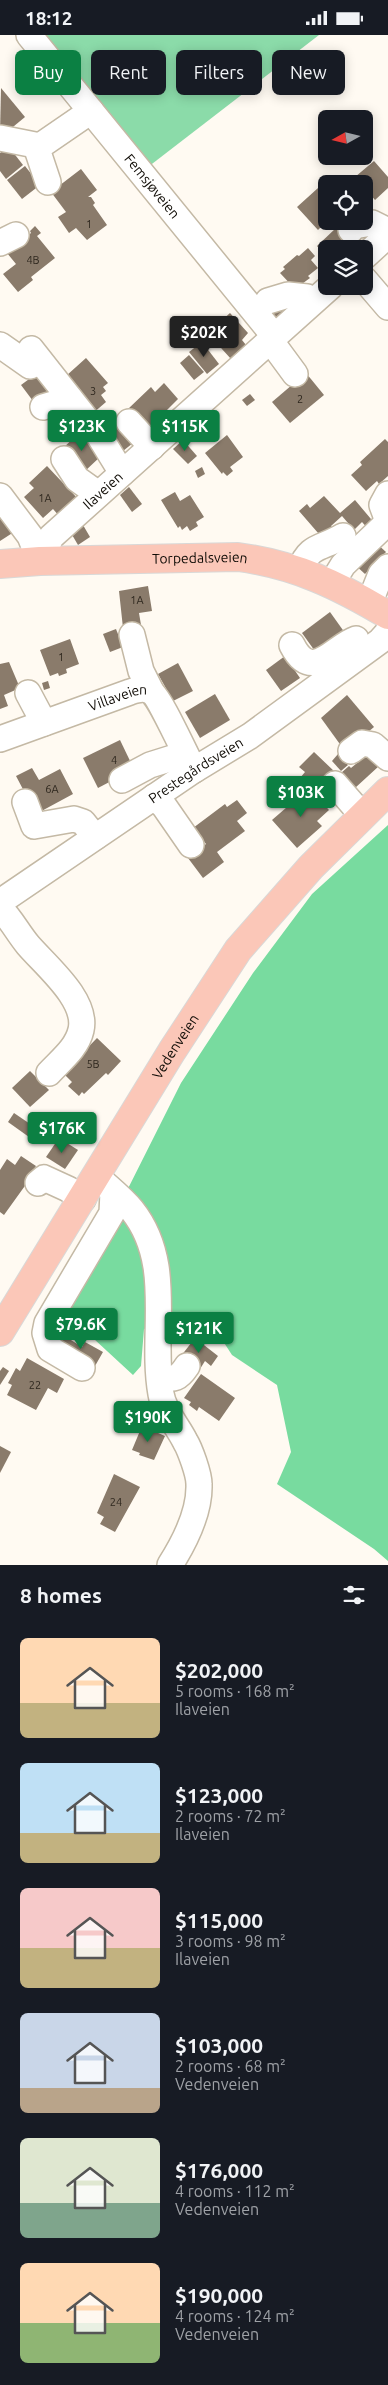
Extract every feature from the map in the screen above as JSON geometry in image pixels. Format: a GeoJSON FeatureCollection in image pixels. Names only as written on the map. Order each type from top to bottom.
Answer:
{"type":"FeatureCollection","features":[{"type":"Feature","properties":{"kind":"main road","name":"Torpedalsveien"},"geometry":{"type":"LineString","coordinates":[[0,564],[40,561],[222,556],[268,561],[300,570],[332,583],[378,609]]}},
{"type":"Feature","properties":{"kind":"main road","name":"Vedenveien"},"geometry":{"type":"LineString","coordinates":[[2,1325],[97,1189],[172,1051],[238,949],[311,867],[388,791]]}},
{"type":"Feature","properties":{"kind":"street","name":"Femsjøveien"},"geometry":{"type":"LineString","coordinates":[[28,35],[91,111],[272,339],[295,374]]}},
{"type":"Feature","properties":{"kind":"street"},"geometry":{"type":"LineString","coordinates":[[48,182],[38,152],[40,145],[91,111]]}},
{"type":"Feature","properties":{"kind":"street"},"geometry":{"type":"LineString","coordinates":[[0,138],[40,145]]}},
{"type":"Feature","properties":{"kind":"street"},"geometry":{"type":"LineString","coordinates":[[373,224],[388,231]]}},
{"type":"Feature","properties":{"kind":"street"},"geometry":{"type":"LineString","coordinates":[[373,249],[388,235]]}},
{"type":"Feature","properties":{"kind":"street"},"geometry":{"type":"LineString","coordinates":[[268,301],[288,295],[309,301],[312,288],[318,283]]}},
{"type":"Feature","properties":{"kind":"street"},"geometry":{"type":"LineString","coordinates":[[373,290],[388,307]]}},
{"type":"Feature","properties":{"kind":"street","name":"Ilaveien"},"geometry":{"type":"LineString","coordinates":[[40,561],[50,537],[159,440],[213,383],[272,339],[309,301],[318,295]]}},
{"type":"Feature","properties":{"kind":"street"},"geometry":{"type":"LineString","coordinates":[[0,345],[31,361],[70,399],[98,434],[122,473]]}},
{"type":"Feature","properties":{"kind":"street"},"geometry":{"type":"LineString","coordinates":[[42,407],[70,399]]}},
{"type":"Feature","properties":{"kind":"street"},"geometry":{"type":"LineString","coordinates":[[129,422],[159,440],[195,431],[209,418]]}},
{"type":"Feature","properties":{"kind":"street"},"geometry":{"type":"LineString","coordinates":[[64,459],[77,479],[98,494]]}},
{"type":"Feature","properties":{"kind":"street"},"geometry":{"type":"LineString","coordinates":[[332,583],[344,565],[388,522],[382,505],[388,494]]}},
{"type":"Feature","properties":{"kind":"street"},"geometry":{"type":"LineString","coordinates":[[0,496],[30,536],[40,561]]}},
{"type":"Feature","properties":{"kind":"street"},"geometry":{"type":"LineString","coordinates":[[300,570],[305,556],[313,549],[329,544],[343,535]]}},
{"type":"Feature","properties":{"kind":"street"},"geometry":{"type":"LineString","coordinates":[[378,609],[381,574],[388,567]]}},
{"type":"Feature","properties":{"kind":"street"},"geometry":{"type":"LineString","coordinates":[[132,635],[141,671],[151,691]]}},
{"type":"Feature","properties":{"kind":"street"},"geometry":{"type":"LineString","coordinates":[[292,645],[296,653],[306,662],[319,663],[351,641],[362,637],[383,638]]}},
{"type":"Feature","properties":{"kind":"street","name":"Prestegårdsveien"},"geometry":{"type":"LineString","coordinates":[[0,902],[154,797],[189,762],[250,736],[383,638]]}},
{"type":"Feature","properties":{"kind":"street","name":"Villaveien"},"geometry":{"type":"LineString","coordinates":[[0,739],[44,723],[106,690],[141,689],[151,691],[159,701],[189,762]]}},
{"type":"Feature","properties":{"kind":"street"},"geometry":{"type":"LineString","coordinates":[[28,693],[44,723]]}},
{"type":"Feature","properties":{"kind":"street"},"geometry":{"type":"LineString","coordinates":[[351,751],[362,743],[373,745],[388,758]]}},
{"type":"Feature","properties":{"kind":"street"},"geometry":{"type":"LineString","coordinates":[[122,780],[150,765],[189,762]]}},
{"type":"Feature","properties":{"kind":"street"},"geometry":{"type":"LineString","coordinates":[[335,784],[362,815]]}},
{"type":"Feature","properties":{"kind":"street"},"geometry":{"type":"LineString","coordinates":[[154,797],[164,805],[191,845]]}},
{"type":"Feature","properties":{"kind":"street"},"geometry":{"type":"LineString","coordinates":[[24,802],[34,826],[74,819],[84,821],[94,837]]}},
{"type":"Feature","properties":{"kind":"street"},"geometry":{"type":"LineString","coordinates":[[0,908],[27,943],[65,985],[82,1014],[81,1029],[77,1043],[49,1073]]}},
{"type":"Feature","properties":{"kind":"street"},"geometry":{"type":"LineString","coordinates":[[38,1183],[44,1178],[68,1189],[97,1189],[132,1210],[149,1238],[159,1283],[157,1344],[160,1385],[168,1414],[186,1441],[199,1483],[195,1510],[170,1565]]}},
{"type":"Feature","properties":{"kind":"street"},"geometry":{"type":"LineString","coordinates":[[82,1368],[50,1349],[44,1333],[47,1323],[65,1290],[95,1245],[112,1213],[97,1189]]}},
{"type":"Feature","properties":{"kind":"street"},"geometry":{"type":"LineString","coordinates":[[160,1385],[180,1377],[187,1366]]}},
{"type":"Feature","properties":{"kind":"street"},"geometry":{"type":"LineString","coordinates":[[155,1419],[160,1385]]}},
{"type":"Feature","properties":{"kind":"green space"},"geometry":{"type":"Polygon","coordinates":[[[40,35],[319,35],[300,50],[272,50],[272,71],[262,79],[262,50],[176,50],[176,95],[241,95],[148,167],[81,85],[81,50],[52,50],[40,35]]]}},
{"type":"Feature","properties":{"kind":"green space"},"geometry":{"type":"Polygon","coordinates":[[[388,825],[388,1561],[374,1549],[277,1484],[291,1452],[277,1385],[232,1355],[208,1318],[188,1317],[144,1329],[141,1366],[133,1375],[81,1327],[64,1316],[181,1083],[253,973],[312,894],[388,825]]]}},
{"type":"Feature","properties":{"kind":"building"},"geometry":{"type":"Polygon","coordinates":[[[1,88],[25,117],[2,136],[0,133],[1,88]]]}},
{"type":"Feature","properties":{"kind":"building"},"geometry":{"type":"Polygon","coordinates":[[[9,147],[23,165],[6,179],[0,171],[0,153],[9,147]]]}},
{"type":"Feature","properties":{"kind":"building"},"geometry":{"type":"Polygon","coordinates":[[[373,162],[388,177],[388,188],[375,200],[373,198],[373,175],[357,175],[369,165],[373,165],[373,162]]]}},
{"type":"Feature","properties":{"kind":"building"},"geometry":{"type":"Polygon","coordinates":[[[25,166],[40,185],[22,199],[7,180],[25,166]]]}},
{"type":"Feature","properties":{"kind":"building"},"geometry":{"type":"Polygon","coordinates":[[[81,169],[97,190],[88,197],[91,197],[95,203],[93,205],[107,225],[87,240],[76,228],[69,233],[58,217],[66,212],[51,192],[81,169]]]}},
{"type":"Feature","properties":{"kind":"building"},"geometry":{"type":"Polygon","coordinates":[[[318,188],[318,230],[297,207],[318,188]]]}},
{"type":"Feature","properties":{"kind":"building"},"geometry":{"type":"Polygon","coordinates":[[[35,226],[41,233],[37,236],[55,258],[31,277],[33,280],[18,292],[3,274],[16,264],[7,253],[31,233],[30,231],[35,226]]]}},
{"type":"Feature","properties":{"kind":"building"},"geometry":{"type":"Polygon","coordinates":[[[334,230],[338,230],[347,240],[323,240],[334,230]]]}},
{"type":"Feature","properties":{"kind":"building"},"geometry":{"type":"Polygon","coordinates":[[[308,248],[315,256],[311,260],[318,268],[308,276],[310,278],[295,289],[280,273],[285,269],[283,267],[297,255],[299,256],[308,248]]]}},
{"type":"Feature","properties":{"kind":"building"},"geometry":{"type":"Polygon","coordinates":[[[287,301],[295,311],[280,324],[272,315],[287,301]]]}},
{"type":"Feature","properties":{"kind":"building"},"geometry":{"type":"Polygon","coordinates":[[[230,313],[248,333],[242,340],[246,345],[231,359],[203,328],[214,318],[219,323],[230,313]]]}},
{"type":"Feature","properties":{"kind":"building"},"geometry":{"type":"Polygon","coordinates":[[[202,342],[219,364],[207,374],[189,352],[202,342]]]}},
{"type":"Feature","properties":{"kind":"building"},"geometry":{"type":"Polygon","coordinates":[[[189,355],[204,372],[194,380],[180,363],[189,355]]]}},
{"type":"Feature","properties":{"kind":"building"},"geometry":{"type":"Polygon","coordinates":[[[86,358],[108,383],[103,387],[106,391],[101,395],[106,402],[92,414],[66,376],[86,358]]]}},
{"type":"Feature","properties":{"kind":"building"},"geometry":{"type":"Polygon","coordinates":[[[40,371],[55,391],[36,405],[21,385],[40,371]]]}},
{"type":"Feature","properties":{"kind":"building"},"geometry":{"type":"Polygon","coordinates":[[[306,373],[324,395],[290,423],[272,402],[306,373]]]}},
{"type":"Feature","properties":{"kind":"building"},"geometry":{"type":"Polygon","coordinates":[[[164,383],[178,399],[147,430],[128,409],[151,387],[155,392],[164,383]]]}},
{"type":"Feature","properties":{"kind":"building"},"geometry":{"type":"Polygon","coordinates":[[[250,394],[255,400],[247,406],[242,400],[250,394]]]}},
{"type":"Feature","properties":{"kind":"building"},"geometry":{"type":"Polygon","coordinates":[[[111,417],[133,443],[123,451],[102,424],[111,417]]]}},
{"type":"Feature","properties":{"kind":"building"},"geometry":{"type":"Polygon","coordinates":[[[80,432],[101,456],[84,472],[62,449],[80,432]]]}},
{"type":"Feature","properties":{"kind":"building"},"geometry":{"type":"Polygon","coordinates":[[[227,435],[243,457],[230,467],[233,471],[227,476],[223,472],[222,474],[205,453],[227,435]]]}},
{"type":"Feature","properties":{"kind":"building"},"geometry":{"type":"Polygon","coordinates":[[[385,439],[388,442],[388,476],[379,484],[377,481],[366,491],[351,475],[362,465],[360,462],[385,439]]]}},
{"type":"Feature","properties":{"kind":"building"},"geometry":{"type":"Polygon","coordinates":[[[183,440],[197,456],[188,464],[173,449],[183,440]]]}},
{"type":"Feature","properties":{"kind":"building"},"geometry":{"type":"Polygon","coordinates":[[[47,466],[79,500],[60,517],[53,509],[43,518],[24,497],[34,488],[29,483],[47,466]]]}},
{"type":"Feature","properties":{"kind":"building"},"geometry":{"type":"Polygon","coordinates":[[[202,467],[205,474],[198,478],[195,471],[202,467]]]}},
{"type":"Feature","properties":{"kind":"building"},"geometry":{"type":"Polygon","coordinates":[[[129,487],[142,504],[132,512],[120,495],[129,487]]]}},
{"type":"Feature","properties":{"kind":"building"},"geometry":{"type":"Polygon","coordinates":[[[175,492],[180,501],[190,495],[204,517],[196,522],[198,526],[190,531],[187,526],[182,530],[180,526],[178,528],[161,500],[175,492]]]}},
{"type":"Feature","properties":{"kind":"building"},"geometry":{"type":"Polygon","coordinates":[[[324,496],[340,513],[355,500],[376,525],[370,531],[362,522],[354,530],[342,516],[331,526],[335,532],[325,541],[299,511],[307,504],[310,508],[324,496]]]}},
{"type":"Feature","properties":{"kind":"building"},"geometry":{"type":"Polygon","coordinates":[[[0,512],[14,532],[0,541],[0,512]]]}},
{"type":"Feature","properties":{"kind":"building"},"geometry":{"type":"Polygon","coordinates":[[[83,525],[90,537],[78,545],[71,533],[83,525]]]}},
{"type":"Feature","properties":{"kind":"building"},"geometry":{"type":"Polygon","coordinates":[[[375,542],[386,552],[365,574],[354,564],[375,542]]]}},
{"type":"Feature","properties":{"kind":"building"},"geometry":{"type":"Polygon","coordinates":[[[148,586],[152,611],[139,613],[141,625],[123,628],[119,591],[148,586]]]}},
{"type":"Feature","properties":{"kind":"building"},"geometry":{"type":"Polygon","coordinates":[[[330,612],[345,633],[317,654],[302,633],[330,612]]]}},
{"type":"Feature","properties":{"kind":"building"},"geometry":{"type":"Polygon","coordinates":[[[116,629],[123,647],[110,652],[103,634],[116,629]]]}},
{"type":"Feature","properties":{"kind":"building"},"geometry":{"type":"Polygon","coordinates":[[[70,639],[79,664],[66,669],[67,673],[59,676],[58,673],[50,676],[40,650],[70,639]]]}},
{"type":"Feature","properties":{"kind":"building"},"geometry":{"type":"Polygon","coordinates":[[[285,656],[300,678],[281,691],[266,670],[285,656]]]}},
{"type":"Feature","properties":{"kind":"building"},"geometry":{"type":"Polygon","coordinates":[[[9,662],[20,688],[4,695],[8,706],[0,709],[0,664],[9,662]]]}},
{"type":"Feature","properties":{"kind":"building"},"geometry":{"type":"Polygon","coordinates":[[[178,663],[193,691],[173,701],[158,674],[178,663]]]}},
{"type":"Feature","properties":{"kind":"building"},"geometry":{"type":"Polygon","coordinates":[[[48,681],[50,688],[44,690],[42,683],[48,681]]]}},
{"type":"Feature","properties":{"kind":"building"},"geometry":{"type":"Polygon","coordinates":[[[215,694],[230,720],[200,738],[185,712],[215,694]]]}},
{"type":"Feature","properties":{"kind":"building"},"geometry":{"type":"Polygon","coordinates":[[[347,695],[374,727],[362,737],[342,747],[321,718],[347,695]]]}},
{"type":"Feature","properties":{"kind":"building"},"geometry":{"type":"Polygon","coordinates":[[[120,740],[132,765],[117,778],[98,788],[83,758],[120,740]]]}},
{"type":"Feature","properties":{"kind":"building"},"geometry":{"type":"Polygon","coordinates":[[[314,752],[335,772],[321,787],[315,781],[309,788],[300,778],[305,772],[299,767],[314,752]]]}},
{"type":"Feature","properties":{"kind":"building"},"geometry":{"type":"Polygon","coordinates":[[[338,754],[348,765],[341,771],[332,761],[338,754]]]}},
{"type":"Feature","properties":{"kind":"building"},"geometry":{"type":"Polygon","coordinates":[[[368,754],[379,766],[355,788],[341,773],[349,766],[351,768],[368,754]]]}},
{"type":"Feature","properties":{"kind":"building"},"geometry":{"type":"Polygon","coordinates":[[[32,768],[39,780],[60,769],[73,794],[36,814],[16,776],[32,768]]]}},
{"type":"Feature","properties":{"kind":"building"},"geometry":{"type":"Polygon","coordinates":[[[309,788],[329,810],[317,821],[322,826],[297,848],[272,820],[309,788]]]}},
{"type":"Feature","properties":{"kind":"building"},"geometry":{"type":"Polygon","coordinates":[[[237,800],[247,813],[237,821],[245,831],[217,852],[224,862],[203,878],[188,858],[206,844],[193,828],[225,804],[227,807],[237,800]]]}},
{"type":"Feature","properties":{"kind":"building"},"geometry":{"type":"Polygon","coordinates":[[[97,1038],[121,1061],[108,1075],[106,1073],[84,1094],[82,1092],[79,1096],[68,1086],[72,1082],[63,1073],[97,1038]]]}},
{"type":"Feature","properties":{"kind":"building"},"geometry":{"type":"Polygon","coordinates":[[[30,1071],[49,1090],[30,1107],[12,1088],[30,1071]]]}},
{"type":"Feature","properties":{"kind":"building"},"geometry":{"type":"Polygon","coordinates":[[[14,1113],[36,1128],[29,1137],[8,1122],[14,1113]]]}},
{"type":"Feature","properties":{"kind":"building"},"geometry":{"type":"Polygon","coordinates":[[[59,1138],[78,1150],[65,1169],[46,1157],[59,1138]]]}},
{"type":"Feature","properties":{"kind":"building"},"geometry":{"type":"Polygon","coordinates":[[[21,1156],[36,1166],[30,1175],[32,1176],[4,1215],[0,1212],[0,1170],[7,1159],[15,1165],[21,1156]]]}},
{"type":"Feature","properties":{"kind":"building"},"geometry":{"type":"Polygon","coordinates":[[[63,1335],[82,1347],[85,1342],[103,1352],[95,1366],[57,1345],[63,1335]]]}},
{"type":"Feature","properties":{"kind":"building"},"geometry":{"type":"Polygon","coordinates":[[[195,1338],[218,1356],[211,1366],[205,1361],[200,1369],[181,1356],[195,1338]]]}},
{"type":"Feature","properties":{"kind":"building"},"geometry":{"type":"Polygon","coordinates":[[[27,1358],[64,1379],[57,1393],[48,1388],[36,1410],[7,1395],[12,1385],[8,1383],[16,1368],[20,1371],[27,1358]]]}},
{"type":"Feature","properties":{"kind":"building"},"geometry":{"type":"Polygon","coordinates":[[[3,1367],[9,1371],[0,1385],[0,1371],[3,1367]]]}},
{"type":"Feature","properties":{"kind":"building"},"geometry":{"type":"Polygon","coordinates":[[[201,1374],[235,1398],[219,1421],[199,1407],[197,1411],[189,1405],[191,1402],[184,1398],[201,1374]]]}},
{"type":"Feature","properties":{"kind":"building"},"geometry":{"type":"Polygon","coordinates":[[[142,1426],[165,1436],[154,1460],[139,1455],[140,1453],[132,1450],[142,1426]]]}},
{"type":"Feature","properties":{"kind":"building"},"geometry":{"type":"Polygon","coordinates":[[[0,1446],[11,1452],[0,1473],[0,1446]]]}},
{"type":"Feature","properties":{"kind":"building"},"geometry":{"type":"Polygon","coordinates":[[[114,1474],[140,1487],[115,1532],[100,1524],[104,1517],[97,1513],[114,1474]]]}}]}
